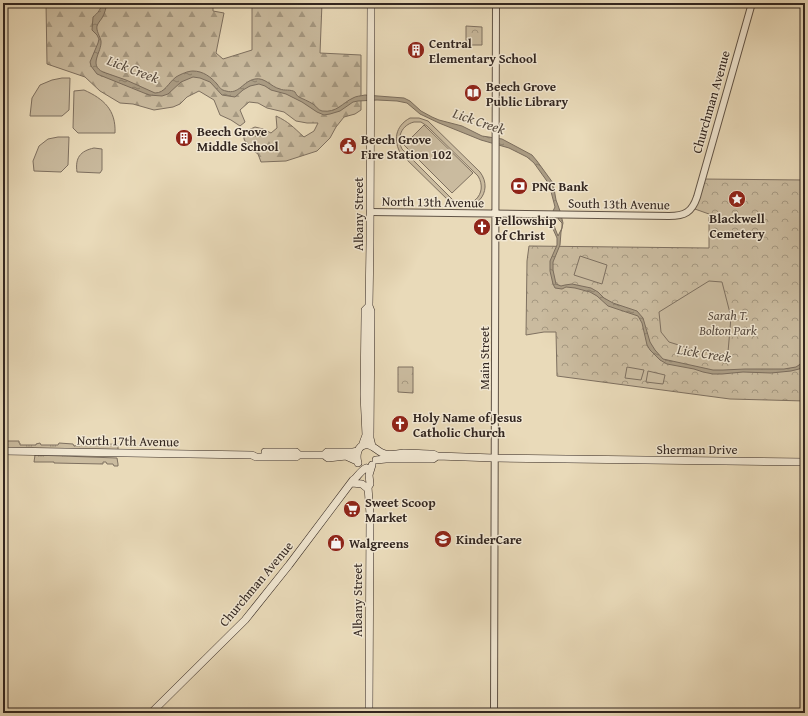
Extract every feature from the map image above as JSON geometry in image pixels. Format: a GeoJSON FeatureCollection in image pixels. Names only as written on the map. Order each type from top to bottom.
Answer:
{"type":"FeatureCollection","features":[{"type":"Feature","properties":{"kind":"main road","name":"Albany Street"},"geometry":{"type":"LineString","coordinates":[[371,3],[369,306],[371,311],[370,438],[374,448]]}},
{"type":"Feature","properties":{"kind":"main road","name":"Albany Street"},"geometry":{"type":"LineString","coordinates":[[360,448],[366,434],[364,395],[365,310],[369,306]]}},
{"type":"Feature","properties":{"kind":"main road"},"geometry":{"type":"LineString","coordinates":[[367,444],[374,448],[377,456],[365,465],[357,456],[360,448],[367,444]]}},
{"type":"Feature","properties":{"kind":"main road","name":"North 17th Avenue"},"geometry":{"type":"LineString","coordinates":[[324,455],[327,452],[353,452],[360,448]]}},
{"type":"Feature","properties":{"kind":"main road","name":"North 17th Avenue"},"geometry":{"type":"LineString","coordinates":[[374,448],[386,454],[433,454],[437,456],[494,458]]}},
{"type":"Feature","properties":{"kind":"main road","name":"North 17th Avenue"},"geometry":{"type":"LineString","coordinates":[[3,451],[252,455],[256,452],[296,452],[299,455],[324,455],[328,458],[346,456],[365,465],[386,458],[433,459],[437,456]]}},
{"type":"Feature","properties":{"kind":"main road","name":"Sherman Drive"},"geometry":{"type":"LineString","coordinates":[[494,458],[805,462]]}},
{"type":"Feature","properties":{"kind":"main road","name":"Albany Street"},"geometry":{"type":"LineString","coordinates":[[365,465],[370,521],[369,713]]}},
{"type":"Feature","properties":{"kind":"main road","name":"Churchman Avenue"},"geometry":{"type":"LineString","coordinates":[[151,713],[245,620],[352,482],[356,479],[365,465]]}},
{"type":"Feature","properties":{"kind":"main road"},"geometry":{"type":"LineString","coordinates":[[352,482],[362,484],[368,488]]}},
{"type":"Feature","properties":{"kind":"street","name":"Main Street"},"geometry":{"type":"LineString","coordinates":[[494,713],[496,3]]}},
{"type":"Feature","properties":{"kind":"street","name":"Churchman Avenue"},"geometry":{"type":"LineString","coordinates":[[692,208],[697,197],[752,3]]}},
{"type":"Feature","properties":{"kind":"street","name":"South 13th Avenue"},"geometry":{"type":"LineString","coordinates":[[495,214],[676,216],[685,214],[692,208]]}},
{"type":"Feature","properties":{"kind":"street","name":"North 13th Avenue"},"geometry":{"type":"LineString","coordinates":[[370,212],[495,214]]}},
{"type":"Feature","properties":{"kind":"green space"},"geometry":{"type":"Polygon","coordinates":[[[46,3],[213,3],[213,11],[224,13],[216,53],[223,59],[252,50],[252,3],[322,3],[320,53],[361,55],[361,110],[355,114],[344,117],[330,138],[317,151],[286,161],[261,162],[258,154],[248,147],[244,139],[244,132],[255,127],[271,133],[277,128],[276,116],[288,123],[304,137],[314,131],[318,123],[296,121],[284,112],[267,108],[258,103],[249,102],[240,110],[245,122],[240,126],[220,115],[214,100],[199,91],[173,107],[154,110],[133,104],[120,103],[100,91],[85,77],[47,64],[46,3]]]}},
{"type":"Feature","properties":{"kind":"green space"},"geometry":{"type":"Polygon","coordinates":[[[466,26],[482,27],[482,45],[466,45],[466,26]]]}},
{"type":"Feature","properties":{"kind":"green space"},"geometry":{"type":"Polygon","coordinates":[[[62,78],[70,78],[69,110],[62,116],[30,116],[32,98],[40,85],[62,78]]]}},
{"type":"Feature","properties":{"kind":"green space"},"geometry":{"type":"Polygon","coordinates":[[[84,90],[103,101],[107,106],[113,118],[115,133],[78,133],[73,128],[74,91],[84,90]]]}},
{"type":"Feature","properties":{"kind":"green space"},"geometry":{"type":"Polygon","coordinates":[[[410,118],[419,118],[428,121],[480,172],[484,180],[485,187],[484,194],[480,200],[468,206],[460,207],[452,204],[401,154],[398,149],[396,139],[398,129],[410,118]],[[414,122],[403,129],[400,136],[400,145],[402,149],[453,200],[466,204],[476,199],[481,189],[481,183],[478,176],[427,126],[421,122],[414,122]]]}},
{"type":"Feature","properties":{"kind":"green space"},"geometry":{"type":"Polygon","coordinates":[[[424,125],[473,173],[452,193],[404,145],[424,125]]]}},
{"type":"Feature","properties":{"kind":"green space"},"geometry":{"type":"Polygon","coordinates":[[[69,137],[68,165],[61,172],[34,171],[33,161],[39,146],[48,139],[69,137]]]}},
{"type":"Feature","properties":{"kind":"green space"},"geometry":{"type":"Polygon","coordinates":[[[94,148],[102,149],[102,170],[100,173],[77,172],[78,159],[82,153],[94,148]]]}},
{"type":"Feature","properties":{"kind":"green space","name":"Sarah T. Bolton Park"},"geometry":{"type":"Polygon","coordinates":[[[702,179],[805,180],[805,401],[730,399],[557,376],[556,332],[526,335],[527,261],[529,246],[709,248],[709,214],[692,208],[702,179]]]}},
{"type":"Feature","properties":{"kind":"green space"},"geometry":{"type":"Polygon","coordinates":[[[580,256],[607,265],[602,284],[574,275],[580,256]]]}},
{"type":"Feature","properties":{"kind":"green space"},"geometry":{"type":"Polygon","coordinates":[[[709,281],[722,282],[731,317],[728,352],[724,354],[698,351],[669,342],[661,332],[659,312],[709,281]]]}},
{"type":"Feature","properties":{"kind":"green space"},"geometry":{"type":"Polygon","coordinates":[[[398,367],[413,367],[413,393],[398,392],[398,367]]]}},
{"type":"Feature","properties":{"kind":"green space"},"geometry":{"type":"Polygon","coordinates":[[[627,367],[644,370],[641,380],[625,378],[627,367]]]}},
{"type":"Feature","properties":{"kind":"green space"},"geometry":{"type":"Polygon","coordinates":[[[648,371],[665,375],[663,384],[646,382],[648,371]]]}},
{"type":"Feature","properties":{"kind":"green space"},"geometry":{"type":"Polygon","coordinates":[[[3,441],[19,441],[20,445],[36,445],[40,443],[41,445],[58,445],[59,443],[73,444],[74,446],[79,444],[100,443],[118,444],[118,449],[116,451],[3,449],[3,441]]]}},
{"type":"Feature","properties":{"kind":"green space"},"geometry":{"type":"Polygon","coordinates":[[[35,455],[117,458],[118,466],[107,464],[106,462],[103,462],[103,464],[34,462],[35,455]]]}},
{"type":"Feature","properties":{"kind":"water","name":"Lick Creek"},"geometry":{"type":"Polygon","coordinates":[[[102,3],[107,3],[104,14],[97,26],[101,45],[96,66],[103,72],[155,93],[164,90],[176,77],[193,71],[206,75],[224,91],[230,92],[238,89],[251,80],[262,79],[282,90],[290,90],[295,92],[298,97],[313,104],[322,111],[332,111],[354,97],[365,95],[404,98],[410,101],[421,111],[439,120],[462,126],[482,136],[502,139],[532,155],[553,183],[556,200],[563,223],[560,245],[553,262],[556,284],[561,286],[572,284],[591,288],[613,303],[637,311],[643,318],[650,342],[663,359],[713,370],[784,369],[796,367],[805,361],[805,366],[791,371],[771,373],[743,372],[713,374],[667,364],[660,360],[650,350],[647,345],[642,323],[638,316],[608,306],[590,292],[575,288],[555,288],[550,271],[550,261],[557,245],[557,238],[552,223],[553,211],[555,207],[549,184],[534,163],[527,157],[509,148],[481,140],[439,123],[420,114],[407,103],[397,101],[358,101],[353,102],[340,111],[324,115],[286,94],[271,90],[259,84],[250,86],[235,97],[222,95],[210,82],[193,77],[181,82],[168,94],[162,96],[149,95],[97,74],[91,66],[90,62],[99,39],[92,30],[93,17],[99,11],[102,3]],[[555,211],[553,223],[558,236],[562,228],[562,223],[555,211]]]}},
{"type":"Feature","properties":{"kind":"place","name":"Central Elementary School"},"geometry":{"type":"Point","coordinates":[416,50]}},
{"type":"Feature","properties":{"kind":"place","name":"Beech Grove Public Library"},"geometry":{"type":"Point","coordinates":[473,93]}},
{"type":"Feature","properties":{"kind":"place","name":"Beech Grove Middle School"},"geometry":{"type":"Point","coordinates":[184,138]}},
{"type":"Feature","properties":{"kind":"place","name":"Beech Grove Fire Station 102"},"geometry":{"type":"Point","coordinates":[348,146]}},
{"type":"Feature","properties":{"kind":"place","name":"PNC Bank"},"geometry":{"type":"Point","coordinates":[519,186]}},
{"type":"Feature","properties":{"kind":"place","name":"Blackwell Cemetery"},"geometry":{"type":"Point","coordinates":[737,199]}},
{"type":"Feature","properties":{"kind":"place","name":"Fellowship of Christ"},"geometry":{"type":"Point","coordinates":[482,227]}},
{"type":"Feature","properties":{"kind":"place","name":"Holy Name of Jesus Catholic Church"},"geometry":{"type":"Point","coordinates":[400,424]}},
{"type":"Feature","properties":{"kind":"place","name":"Sweet Scoop Market"},"geometry":{"type":"Point","coordinates":[352,509]}},
{"type":"Feature","properties":{"kind":"place","name":"KinderCare"},"geometry":{"type":"Point","coordinates":[443,539]}},
{"type":"Feature","properties":{"kind":"place","name":"Walgreens"},"geometry":{"type":"Point","coordinates":[336,543]}}]}
